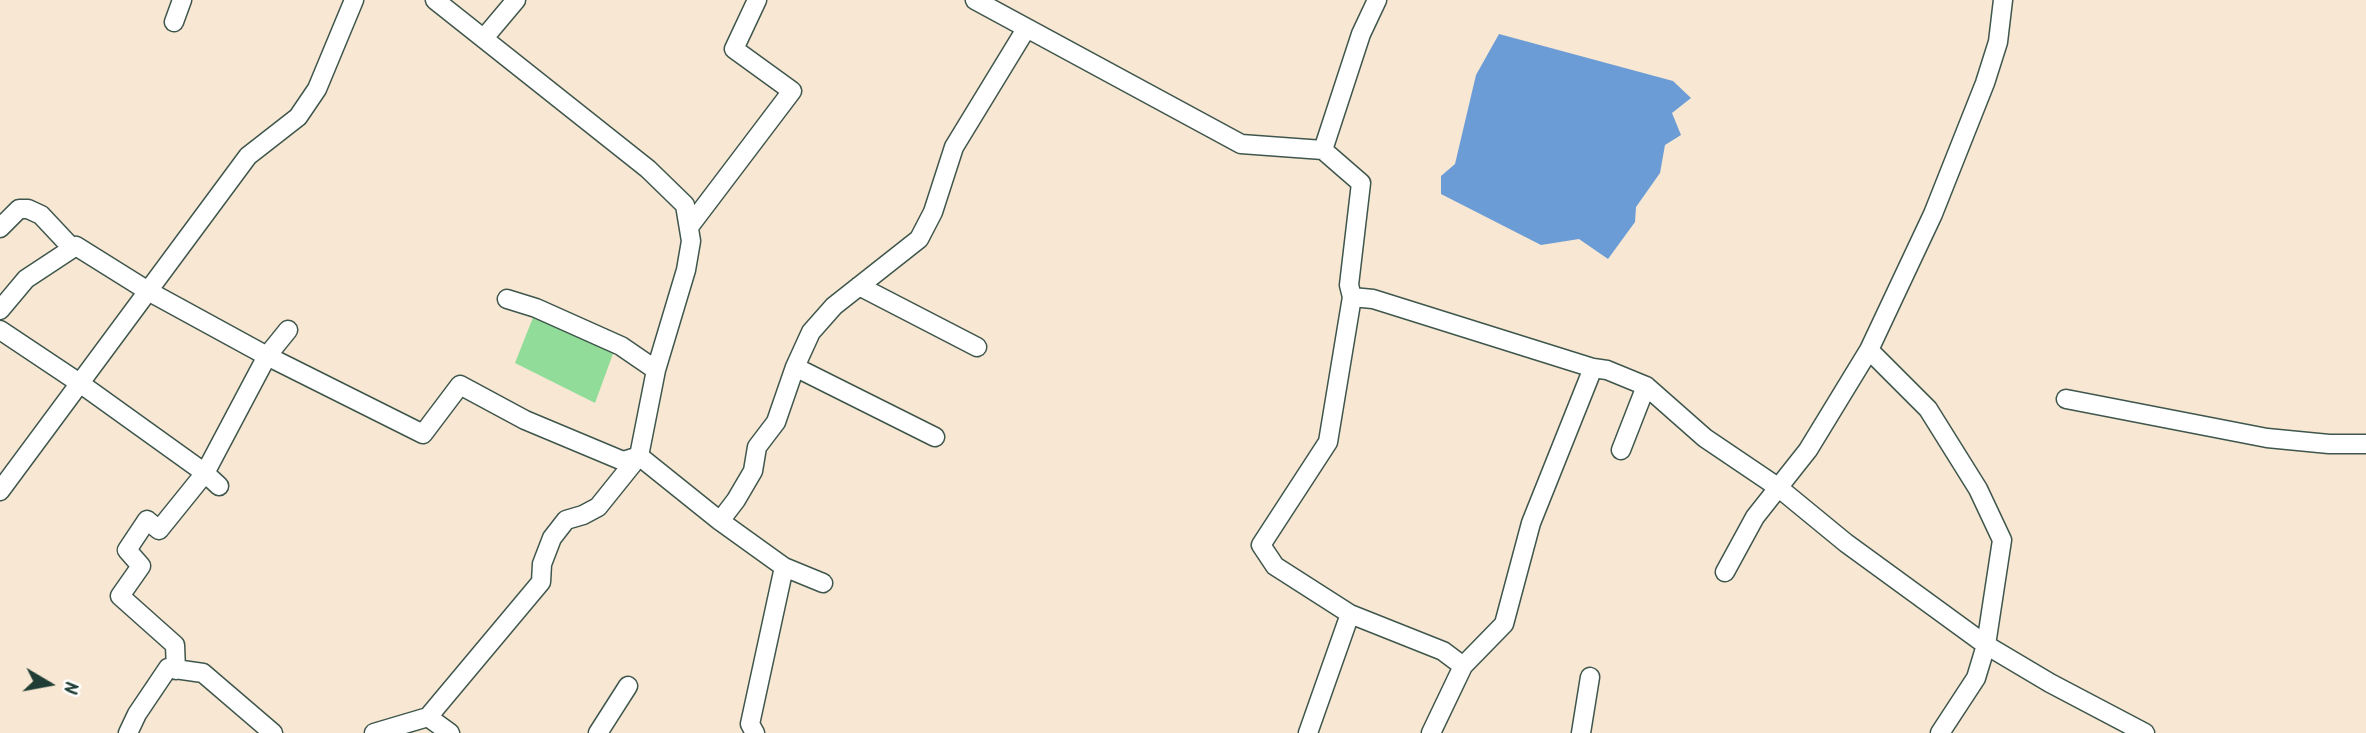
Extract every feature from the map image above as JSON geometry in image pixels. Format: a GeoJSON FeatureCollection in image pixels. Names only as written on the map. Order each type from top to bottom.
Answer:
{"type":"FeatureCollection","features":[{"type":"Feature","properties":{"kind":"street"},"geometry":{"type":"LineString","coordinates":[[174,22],[182,0]]}},
{"type":"Feature","properties":{"kind":"street"},"geometry":{"type":"LineString","coordinates":[[0,491],[248,156],[298,117],[317,89],[354,0]]}},
{"type":"Feature","properties":{"kind":"street"},"geometry":{"type":"LineString","coordinates":[[374,733],[428,717],[541,582],[542,564],[552,538],[566,520],[598,507],[639,456],[656,370],[686,270],[691,241],[685,205],[648,169],[435,0]]}},
{"type":"Feature","properties":{"kind":"street"},"geometry":{"type":"LineString","coordinates":[[484,38],[516,0]]}},
{"type":"Feature","properties":{"kind":"street"},"geometry":{"type":"LineString","coordinates":[[689,227],[792,91],[734,50],[757,0]]}},
{"type":"Feature","properties":{"kind":"street"},"geometry":{"type":"LineString","coordinates":[[975,0],[1241,144],[1323,150],[1361,183],[1349,285],[1352,297],[1328,442],[1262,545],[1275,566],[1350,614],[1443,650],[1463,666]]}},
{"type":"Feature","properties":{"kind":"street"},"geometry":{"type":"LineString","coordinates":[[1323,150],[1361,34],[1377,0]]}},
{"type":"Feature","properties":{"kind":"street"},"geometry":{"type":"LineString","coordinates":[[1725,572],[1755,517],[1808,450],[1869,350],[1933,214],[1985,83],[1998,42],[2003,0]]}},
{"type":"Feature","properties":{"kind":"street"},"geometry":{"type":"LineString","coordinates":[[720,521],[753,471],[757,447],[776,422],[795,367],[811,332],[834,306],[919,239],[933,212],[954,147],[1026,29]]}},
{"type":"Feature","properties":{"kind":"street"},"geometry":{"type":"LineString","coordinates":[[0,228],[19,209],[28,209],[41,215],[72,248]]}},
{"type":"Feature","properties":{"kind":"street"},"geometry":{"type":"LineString","coordinates":[[0,310],[26,279],[76,246],[148,291],[267,356],[423,434],[460,386],[525,420],[623,461],[639,456]]}},
{"type":"Feature","properties":{"kind":"street"},"geometry":{"type":"LineString","coordinates":[[859,286],[976,347]]}},
{"type":"Feature","properties":{"kind":"street"},"geometry":{"type":"LineString","coordinates":[[1352,297],[1373,299],[1592,368],[1607,370],[1646,386],[1705,438],[1779,488],[1846,542],[1986,645],[2050,683],[2145,733]]}},
{"type":"Feature","properties":{"kind":"street"},"geometry":{"type":"LineString","coordinates":[[508,299],[536,308],[621,346],[656,370]]}},
{"type":"Feature","properties":{"kind":"street"},"geometry":{"type":"LineString","coordinates":[[0,330],[81,384],[205,473],[219,486]]}},
{"type":"Feature","properties":{"kind":"street"},"geometry":{"type":"LineString","coordinates":[[176,670],[175,645],[120,596],[141,566],[127,550],[148,520],[159,530],[205,473],[267,356],[288,330]]}},
{"type":"Feature","properties":{"kind":"street"},"geometry":{"type":"LineString","coordinates":[[1869,350],[1928,409],[1978,489],[2002,540],[1986,645],[1976,678],[1940,733]]}},
{"type":"Feature","properties":{"kind":"street"},"geometry":{"type":"LineString","coordinates":[[795,367],[935,438]]}},
{"type":"Feature","properties":{"kind":"street"},"geometry":{"type":"LineString","coordinates":[[1431,733],[1463,666],[1504,624],[1531,523],[1592,368]]}},
{"type":"Feature","properties":{"kind":"street"},"geometry":{"type":"LineString","coordinates":[[1621,450],[1646,386]]}},
{"type":"Feature","properties":{"kind":"street"},"geometry":{"type":"LineString","coordinates":[[2066,399],[2267,438],[2329,444],[2366,443]]}},
{"type":"Feature","properties":{"kind":"street"},"geometry":{"type":"LineString","coordinates":[[639,456],[720,521],[784,567],[823,583]]}},
{"type":"Feature","properties":{"kind":"street"},"geometry":{"type":"LineString","coordinates":[[755,733],[750,724],[784,567]]}},
{"type":"Feature","properties":{"kind":"street"},"geometry":{"type":"LineString","coordinates":[[1308,733],[1350,614]]}},
{"type":"Feature","properties":{"kind":"street"},"geometry":{"type":"LineString","coordinates":[[128,733],[137,714],[168,668],[203,673],[273,733]]}},
{"type":"Feature","properties":{"kind":"street"},"geometry":{"type":"LineString","coordinates":[[1581,733],[1590,677]]}},
{"type":"Feature","properties":{"kind":"street"},"geometry":{"type":"LineString","coordinates":[[598,733],[628,686]]}},
{"type":"Feature","properties":{"kind":"street"},"geometry":{"type":"LineString","coordinates":[[428,717],[450,733]]}},
{"type":"Feature","properties":{"kind":"green space"},"geometry":{"type":"Polygon","coordinates":[[[534,315],[614,351],[595,403],[515,363],[534,315]]]}},
{"type":"Feature","properties":{"kind":"water"},"geometry":{"type":"Polygon","coordinates":[[[1499,34],[1673,81],[1691,98],[1672,113],[1681,135],[1665,145],[1660,173],[1636,207],[1635,222],[1608,259],[1579,239],[1541,245],[1441,194],[1441,176],[1455,164],[1476,75],[1499,34]]]}}]}
